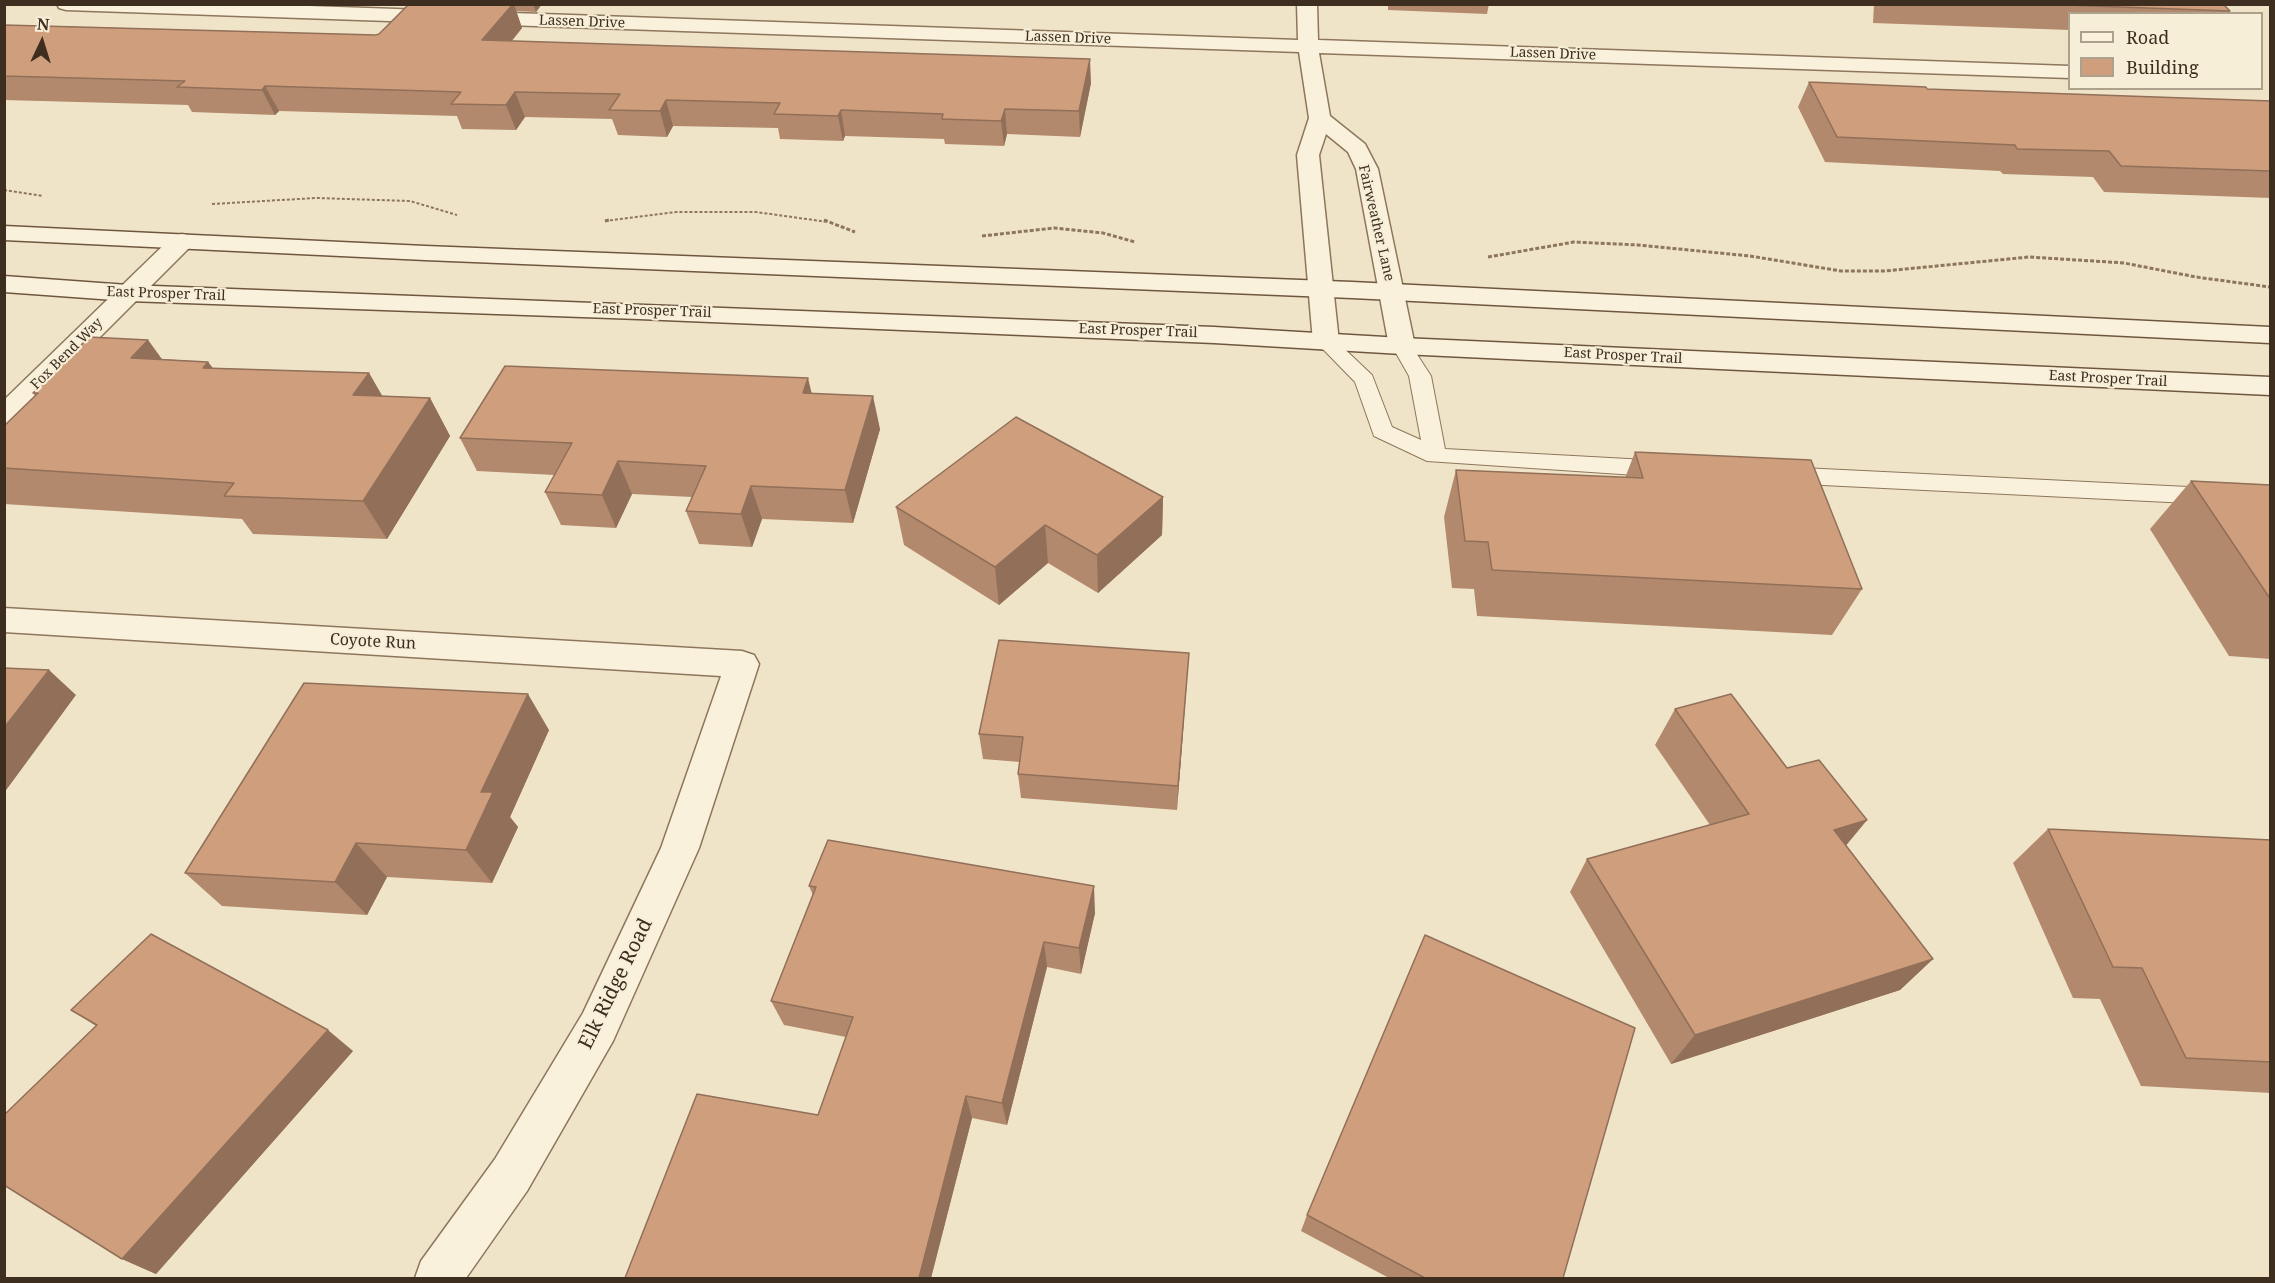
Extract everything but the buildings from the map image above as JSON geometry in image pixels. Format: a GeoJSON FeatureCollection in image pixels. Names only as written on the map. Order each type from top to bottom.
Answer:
{"type":"FeatureCollection","features":[{"type":"Feature","properties":{"kind":"street","name":"Lassen Drive"},"geometry":{"type":"LineString","coordinates":[[66,4],[2068,72]]}},
{"type":"Feature","properties":{"kind":"street"},"geometry":{"type":"LineString","coordinates":[[1307,4],[1308,46],[1320,118],[1308,155],[1326,342]]}},
{"type":"Feature","properties":{"kind":"street","name":"Fairweather Lane"},"geometry":{"type":"LineString","coordinates":[[1320,118],[1357,149],[1367,169],[1401,346]]}},
{"type":"Feature","properties":{"kind":"street"},"geometry":{"type":"LineString","coordinates":[[4,233],[426,253],[1392,292],[2271,335]]}},
{"type":"Feature","properties":{"kind":"street","name":"Fox Bend Way"},"geometry":{"type":"LineString","coordinates":[[4,417],[182,241]]}},
{"type":"Feature","properties":{"kind":"street","name":"East Prosper Trail"},"geometry":{"type":"LineString","coordinates":[[4,284],[128,293],[639,310],[1202,334],[1401,346],[2271,386]]}},
{"type":"Feature","properties":{"kind":"street","name":"Coyote Run"},"geometry":{"type":"LineString","coordinates":[[4,620],[742,663]]}},
{"type":"Feature","properties":{"kind":"street","name":"Elk Ridge Road"},"geometry":{"type":"LineString","coordinates":[[438,1278],[511,1175],[598,1027],[680,848],[742,663]]}},
{"type":"Feature","properties":{"kind":"lane"},"geometry":{"type":"LineString","coordinates":[[1326,342],[1365,380],[1382,431],[1435,456],[1686,470]]}},
{"type":"Feature","properties":{"kind":"lane"},"geometry":{"type":"LineString","coordinates":[[1401,346],[1420,376],[1435,456]]}},
{"type":"Feature","properties":{"kind":"lane"},"geometry":{"type":"LineString","coordinates":[[1758,474],[2271,499]]}},
{"type":"Feature","properties":{"kind":"path"},"geometry":{"type":"LineString","coordinates":[[4,190],[45,196]]}},
{"type":"Feature","properties":{"kind":"path"},"geometry":{"type":"LineString","coordinates":[[208,204],[316,198],[410,201],[466,216]]}},
{"type":"Feature","properties":{"kind":"path"},"geometry":{"type":"LineString","coordinates":[[604,221],[676,212],[756,212],[823,220],[855,232],[866,233]]}},
{"type":"Feature","properties":{"kind":"path"},"geometry":{"type":"LineString","coordinates":[[971,237],[1054,228],[1103,233],[1137,242]]}},
{"type":"Feature","properties":{"kind":"path"},"geometry":{"type":"LineString","coordinates":[[1486,258],[1574,242],[1638,245],[1739,255],[1841,271],[1885,271],[2029,257],[2124,263],[2196,277],[2271,287]]}}]}
